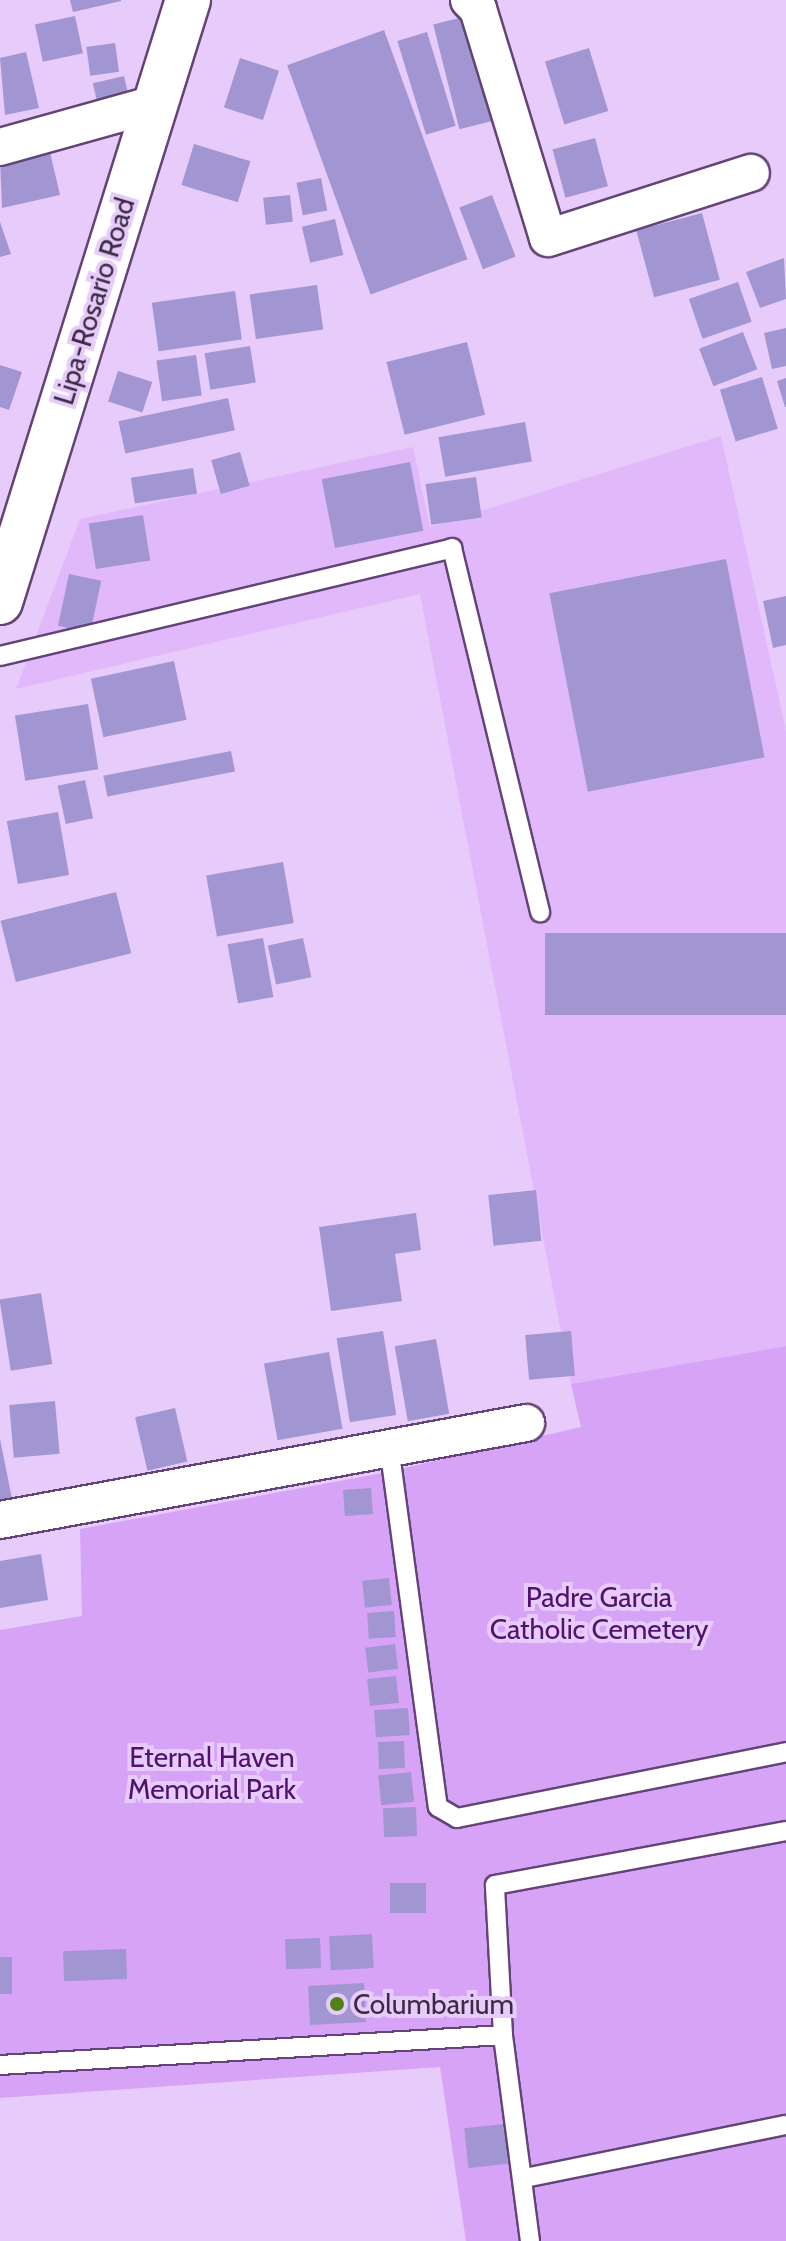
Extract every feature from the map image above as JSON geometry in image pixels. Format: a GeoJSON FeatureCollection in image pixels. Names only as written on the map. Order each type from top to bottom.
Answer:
{"type":"FeatureCollection","features":[{"type":"Feature","properties":{"kind":"main road","name":"Lipa-Rosario Road"},"geometry":{"type":"LineString","coordinates":[[0,602],[188,0]]}},
{"type":"Feature","properties":{"kind":"street"},"geometry":{"type":"LineString","coordinates":[[469,0],[478,9],[548,238],[751,173]]}},
{"type":"Feature","properties":{"kind":"street"},"geometry":{"type":"LineString","coordinates":[[0,147],[154,104]]}},
{"type":"Feature","properties":{"kind":"street"},"geometry":{"type":"LineString","coordinates":[[0,1520],[526,1423]]}},
{"type":"Feature","properties":{"kind":"lane"},"geometry":{"type":"LineString","coordinates":[[0,656],[452,548],[540,913]]}},
{"type":"Feature","properties":{"kind":"lane"},"geometry":{"type":"LineString","coordinates":[[389,1446],[438,1807],[457,1818],[786,1752]]}},
{"type":"Feature","properties":{"kind":"lane"},"geometry":{"type":"LineString","coordinates":[[530,2241],[525,2178],[503,2035],[495,1885],[786,1831]]}},
{"type":"Feature","properties":{"kind":"lane"},"geometry":{"type":"LineString","coordinates":[[0,2065],[503,2035]]}},
{"type":"Feature","properties":{"kind":"lane"},"geometry":{"type":"LineString","coordinates":[[525,2178],[786,2125]]}},
{"type":"Feature","properties":{"kind":"shaded area"},"geometry":{"type":"Polygon","coordinates":[[[721,436],[786,731],[786,1346],[571,1384],[420,594],[16,689],[80,519],[413,447],[430,527],[721,436]]]}},
{"type":"Feature","properties":{"kind":"green space"},"geometry":{"type":"Polygon","coordinates":[[[786,1346],[786,2241],[466,2241],[440,2067],[0,2098],[0,1630],[82,1616],[80,1529],[383,1473],[581,1427],[571,1384],[786,1346]]]}},
{"type":"Feature","properties":{"kind":"building"},"geometry":{"type":"Polygon","coordinates":[[[70,0],[121,0],[121,1],[73,12],[70,0]]]}},
{"type":"Feature","properties":{"kind":"building"},"geometry":{"type":"Polygon","coordinates":[[[475,14],[501,119],[459,129],[433,24],[475,14]]]}},
{"type":"Feature","properties":{"kind":"building"},"geometry":{"type":"Polygon","coordinates":[[[75,16],[83,53],[43,62],[35,25],[75,16]]]}},
{"type":"Feature","properties":{"kind":"building"},"geometry":{"type":"Polygon","coordinates":[[[384,30],[467,259],[371,295],[287,65],[384,30]]]}},
{"type":"Feature","properties":{"kind":"building"},"geometry":{"type":"Polygon","coordinates":[[[427,32],[456,126],[426,135],[397,41],[427,32]]]}},
{"type":"Feature","properties":{"kind":"building"},"geometry":{"type":"Polygon","coordinates":[[[115,43],[119,72],[90,76],[86,47],[115,43]]]}},
{"type":"Feature","properties":{"kind":"building"},"geometry":{"type":"Polygon","coordinates":[[[589,48],[608,111],[564,125],[545,61],[589,48]]]}},
{"type":"Feature","properties":{"kind":"building"},"geometry":{"type":"Polygon","coordinates":[[[26,52],[39,108],[5,115],[0,58],[26,52]]]}},
{"type":"Feature","properties":{"kind":"building"},"geometry":{"type":"Polygon","coordinates":[[[240,58],[279,71],[263,120],[224,107],[240,58]]]}},
{"type":"Feature","properties":{"kind":"building"},"geometry":{"type":"Polygon","coordinates":[[[124,76],[129,97],[98,105],[93,83],[124,76]]]}},
{"type":"Feature","properties":{"kind":"building"},"geometry":{"type":"Polygon","coordinates":[[[595,138],[608,186],[565,198],[552,149],[595,138]]]}},
{"type":"Feature","properties":{"kind":"building"},"geometry":{"type":"Polygon","coordinates":[[[194,144],[250,161],[238,202],[181,185],[194,144]]]}},
{"type":"Feature","properties":{"kind":"building"},"geometry":{"type":"Polygon","coordinates":[[[49,148],[60,195],[2,208],[0,159],[49,148]]]}},
{"type":"Feature","properties":{"kind":"building"},"geometry":{"type":"Polygon","coordinates":[[[321,178],[327,210],[303,215],[296,183],[321,178]]]}},
{"type":"Feature","properties":{"kind":"building"},"geometry":{"type":"Polygon","coordinates":[[[290,195],[293,222],[266,225],[263,198],[290,195]]]}},
{"type":"Feature","properties":{"kind":"building"},"geometry":{"type":"Polygon","coordinates":[[[492,195],[516,257],[483,269],[459,208],[492,195]]]}},
{"type":"Feature","properties":{"kind":"building"},"geometry":{"type":"Polygon","coordinates":[[[702,213],[720,280],[654,297],[636,231],[702,213]]]}},
{"type":"Feature","properties":{"kind":"building"},"geometry":{"type":"Polygon","coordinates":[[[335,219],[343,255],[310,263],[302,227],[335,219]]]}},
{"type":"Feature","properties":{"kind":"building"},"geometry":{"type":"Polygon","coordinates":[[[0,222],[11,254],[0,257],[0,222]]]}},
{"type":"Feature","properties":{"kind":"building"},"geometry":{"type":"Polygon","coordinates":[[[784,258],[786,299],[760,308],[746,272],[784,258]]]}},
{"type":"Feature","properties":{"kind":"building"},"geometry":{"type":"Polygon","coordinates":[[[738,282],[752,322],[703,339],[689,299],[738,282]]]}},
{"type":"Feature","properties":{"kind":"building"},"geometry":{"type":"Polygon","coordinates":[[[317,285],[323,330],[256,339],[250,294],[317,285]]]}},
{"type":"Feature","properties":{"kind":"building"},"geometry":{"type":"Polygon","coordinates":[[[235,291],[242,340],[159,351],[152,303],[235,291]]]}},
{"type":"Feature","properties":{"kind":"building"},"geometry":{"type":"Polygon","coordinates":[[[786,328],[786,366],[772,369],[764,333],[786,328]]]}},
{"type":"Feature","properties":{"kind":"building"},"geometry":{"type":"Polygon","coordinates":[[[743,332],[757,369],[713,386],[699,349],[743,332]]]}},
{"type":"Feature","properties":{"kind":"building"},"geometry":{"type":"Polygon","coordinates":[[[467,342],[485,415],[405,435],[386,362],[467,342]]]}},
{"type":"Feature","properties":{"kind":"building"},"geometry":{"type":"Polygon","coordinates":[[[250,346],[256,383],[210,390],[205,353],[250,346]]]}},
{"type":"Feature","properties":{"kind":"building"},"geometry":{"type":"Polygon","coordinates":[[[196,355],[202,396],[162,401],[156,361],[196,355]]]}},
{"type":"Feature","properties":{"kind":"building"},"geometry":{"type":"Polygon","coordinates":[[[0,365],[22,372],[9,410],[0,407],[0,365]]]}},
{"type":"Feature","properties":{"kind":"building"},"geometry":{"type":"Polygon","coordinates":[[[118,371],[152,382],[142,413],[108,401],[118,371]]]}},
{"type":"Feature","properties":{"kind":"building"},"geometry":{"type":"Polygon","coordinates":[[[762,377],[778,429],[736,442],[720,390],[762,377]]]}},
{"type":"Feature","properties":{"kind":"building"},"geometry":{"type":"Polygon","coordinates":[[[786,378],[786,407],[785,407],[777,381],[786,378]]]}},
{"type":"Feature","properties":{"kind":"building"},"geometry":{"type":"Polygon","coordinates":[[[228,398],[235,430],[125,454],[118,421],[228,398]]]}},
{"type":"Feature","properties":{"kind":"building"},"geometry":{"type":"Polygon","coordinates":[[[525,422],[532,461],[445,477],[438,437],[525,422]]]}},
{"type":"Feature","properties":{"kind":"building"},"geometry":{"type":"Polygon","coordinates":[[[240,452],[250,486],[221,494],[211,460],[240,452]]]}},
{"type":"Feature","properties":{"kind":"building"},"geometry":{"type":"Polygon","coordinates":[[[410,462],[423,531],[335,548],[322,479],[410,462]]]}},
{"type":"Feature","properties":{"kind":"building"},"geometry":{"type":"Polygon","coordinates":[[[193,468],[197,494],[135,504],[131,478],[193,468]]]}},
{"type":"Feature","properties":{"kind":"building"},"geometry":{"type":"Polygon","coordinates":[[[476,477],[482,518],[431,525],[425,484],[476,477]]]}},
{"type":"Feature","properties":{"kind":"building"},"geometry":{"type":"Polygon","coordinates":[[[143,515],[150,560],[96,569],[89,524],[143,515]]]}},
{"type":"Feature","properties":{"kind":"building"},"geometry":{"type":"Polygon","coordinates":[[[726,559],[765,757],[588,792],[549,593],[726,559]]]}},
{"type":"Feature","properties":{"kind":"building"},"geometry":{"type":"Polygon","coordinates":[[[69,574],[101,581],[90,633],[58,626],[69,574]]]}},
{"type":"Feature","properties":{"kind":"building"},"geometry":{"type":"Polygon","coordinates":[[[786,596],[786,645],[773,648],[763,601],[786,596]]]}},
{"type":"Feature","properties":{"kind":"building"},"geometry":{"type":"Polygon","coordinates":[[[174,661],[186,720],[103,737],[91,679],[174,661]]]}},
{"type":"Feature","properties":{"kind":"building"},"geometry":{"type":"Polygon","coordinates":[[[88,704],[98,769],[25,781],[15,716],[88,704]]]}},
{"type":"Feature","properties":{"kind":"building"},"geometry":{"type":"Polygon","coordinates":[[[231,751],[235,772],[107,796],[103,776],[231,751]]]}},
{"type":"Feature","properties":{"kind":"building"},"geometry":{"type":"Polygon","coordinates":[[[85,780],[93,818],[66,824],[58,786],[85,780]]]}},
{"type":"Feature","properties":{"kind":"building"},"geometry":{"type":"Polygon","coordinates":[[[58,812],[69,875],[18,884],[7,821],[58,812]]]}},
{"type":"Feature","properties":{"kind":"building"},"geometry":{"type":"Polygon","coordinates":[[[283,862],[294,923],[217,937],[206,876],[283,862]]]}},
{"type":"Feature","properties":{"kind":"building"},"geometry":{"type":"Polygon","coordinates":[[[116,892],[131,953],[16,982],[1,921],[116,892]]]}},
{"type":"Feature","properties":{"kind":"building"},"geometry":{"type":"Polygon","coordinates":[[[545,933],[786,933],[786,1015],[545,1015],[545,933]]]}},
{"type":"Feature","properties":{"kind":"building"},"geometry":{"type":"Polygon","coordinates":[[[263,938],[273,997],[238,1003],[228,944],[263,938]]]}},
{"type":"Feature","properties":{"kind":"building"},"geometry":{"type":"Polygon","coordinates":[[[303,938],[311,977],[276,985],[268,945],[303,938]]]}},
{"type":"Feature","properties":{"kind":"building"},"geometry":{"type":"Polygon","coordinates":[[[536,1190],[541,1241],[494,1246],[488,1195],[536,1190]]]}},
{"type":"Feature","properties":{"kind":"building"},"geometry":{"type":"Polygon","coordinates":[[[416,1213],[421,1250],[395,1254],[402,1301],[331,1311],[319,1227],[416,1213]]]}},
{"type":"Feature","properties":{"kind":"building"},"geometry":{"type":"Polygon","coordinates":[[[41,1293],[52,1364],[11,1371],[0,1299],[41,1293]]]}},
{"type":"Feature","properties":{"kind":"building"},"geometry":{"type":"Polygon","coordinates":[[[383,1331],[396,1415],[350,1422],[337,1338],[383,1331]]]}},
{"type":"Feature","properties":{"kind":"building"},"geometry":{"type":"Polygon","coordinates":[[[571,1331],[575,1376],[529,1380],[525,1335],[571,1331]]]}},
{"type":"Feature","properties":{"kind":"building"},"geometry":{"type":"Polygon","coordinates":[[[436,1339],[449,1414],[408,1421],[395,1346],[436,1339]]]}},
{"type":"Feature","properties":{"kind":"building"},"geometry":{"type":"Polygon","coordinates":[[[329,1352],[343,1429],[278,1440],[264,1363],[329,1352]]]}},
{"type":"Feature","properties":{"kind":"building"},"geometry":{"type":"Polygon","coordinates":[[[55,1401],[60,1454],[14,1458],[9,1405],[55,1401]]]}},
{"type":"Feature","properties":{"kind":"building"},"geometry":{"type":"Polygon","coordinates":[[[175,1408],[187,1462],[147,1471],[135,1417],[175,1408]]]}},
{"type":"Feature","properties":{"kind":"building"},"geometry":{"type":"Polygon","coordinates":[[[0,1439],[12,1499],[0,1501],[0,1439]]]}},
{"type":"Feature","properties":{"kind":"building"},"geometry":{"type":"Polygon","coordinates":[[[371,1488],[373,1514],[345,1516],[343,1490],[371,1488]]]}},
{"type":"Feature","properties":{"kind":"building"},"geometry":{"type":"Polygon","coordinates":[[[41,1554],[48,1600],[0,1608],[0,1561],[41,1554]]]}},
{"type":"Feature","properties":{"kind":"building"},"geometry":{"type":"Polygon","coordinates":[[[389,1578],[392,1605],[365,1608],[362,1581],[389,1578]]]}},
{"type":"Feature","properties":{"kind":"building"},"geometry":{"type":"Polygon","coordinates":[[[394,1611],[396,1637],[369,1639],[367,1613],[394,1611]]]}},
{"type":"Feature","properties":{"kind":"building"},"geometry":{"type":"Polygon","coordinates":[[[395,1644],[398,1669],[368,1672],[365,1648],[395,1644]]]}},
{"type":"Feature","properties":{"kind":"building"},"geometry":{"type":"Polygon","coordinates":[[[396,1676],[399,1703],[370,1706],[367,1679],[396,1676]]]}},
{"type":"Feature","properties":{"kind":"building"},"geometry":{"type":"Polygon","coordinates":[[[408,1708],[410,1735],[376,1737],[374,1710],[408,1708]]]}},
{"type":"Feature","properties":{"kind":"building"},"geometry":{"type":"Polygon","coordinates":[[[404,1741],[405,1768],[379,1769],[378,1742],[404,1741]]]}},
{"type":"Feature","properties":{"kind":"building"},"geometry":{"type":"Polygon","coordinates":[[[411,1772],[414,1802],[381,1805],[378,1775],[411,1772]]]}},
{"type":"Feature","properties":{"kind":"building"},"geometry":{"type":"Polygon","coordinates":[[[416,1807],[417,1836],[384,1837],[383,1808],[416,1807]]]}},
{"type":"Feature","properties":{"kind":"building"},"geometry":{"type":"Polygon","coordinates":[[[390,1883],[426,1883],[426,1913],[390,1913],[390,1883]]]}},
{"type":"Feature","properties":{"kind":"building"},"geometry":{"type":"Polygon","coordinates":[[[372,1934],[374,1968],[331,1970],[329,1936],[372,1934]]]}},
{"type":"Feature","properties":{"kind":"building"},"geometry":{"type":"Polygon","coordinates":[[[320,1938],[321,1968],[286,1969],[285,1939],[320,1938]]]}},
{"type":"Feature","properties":{"kind":"building"},"geometry":{"type":"Polygon","coordinates":[[[126,1949],[127,1979],[64,1981],[63,1951],[126,1949]]]}},
{"type":"Feature","properties":{"kind":"building"},"geometry":{"type":"Polygon","coordinates":[[[0,1957],[12,1957],[12,1994],[0,1994],[0,1957]]]}},
{"type":"Feature","properties":{"kind":"building","name":"Columbarium"},"geometry":{"type":"Polygon","coordinates":[[[364,1983],[366,2022],[310,2025],[308,1986],[364,1983]]]}},
{"type":"Feature","properties":{"kind":"building"},"geometry":{"type":"Polygon","coordinates":[[[504,2124],[508,2164],[468,2168],[464,2128],[504,2124]]]}},
{"type":"Feature","properties":{"kind":"place","name":"Columbarium"},"geometry":{"type":"Point","coordinates":[337,2004]}},
{"type":"Feature","properties":{"kind":"park label","name":"Padre Garcia Catholic Cemetery"},"geometry":{"type":"Point","coordinates":[599,1613]}},
{"type":"Feature","properties":{"kind":"park label","name":"Eternal Haven Memorial Park"},"geometry":{"type":"Point","coordinates":[212,1773]}}]}
